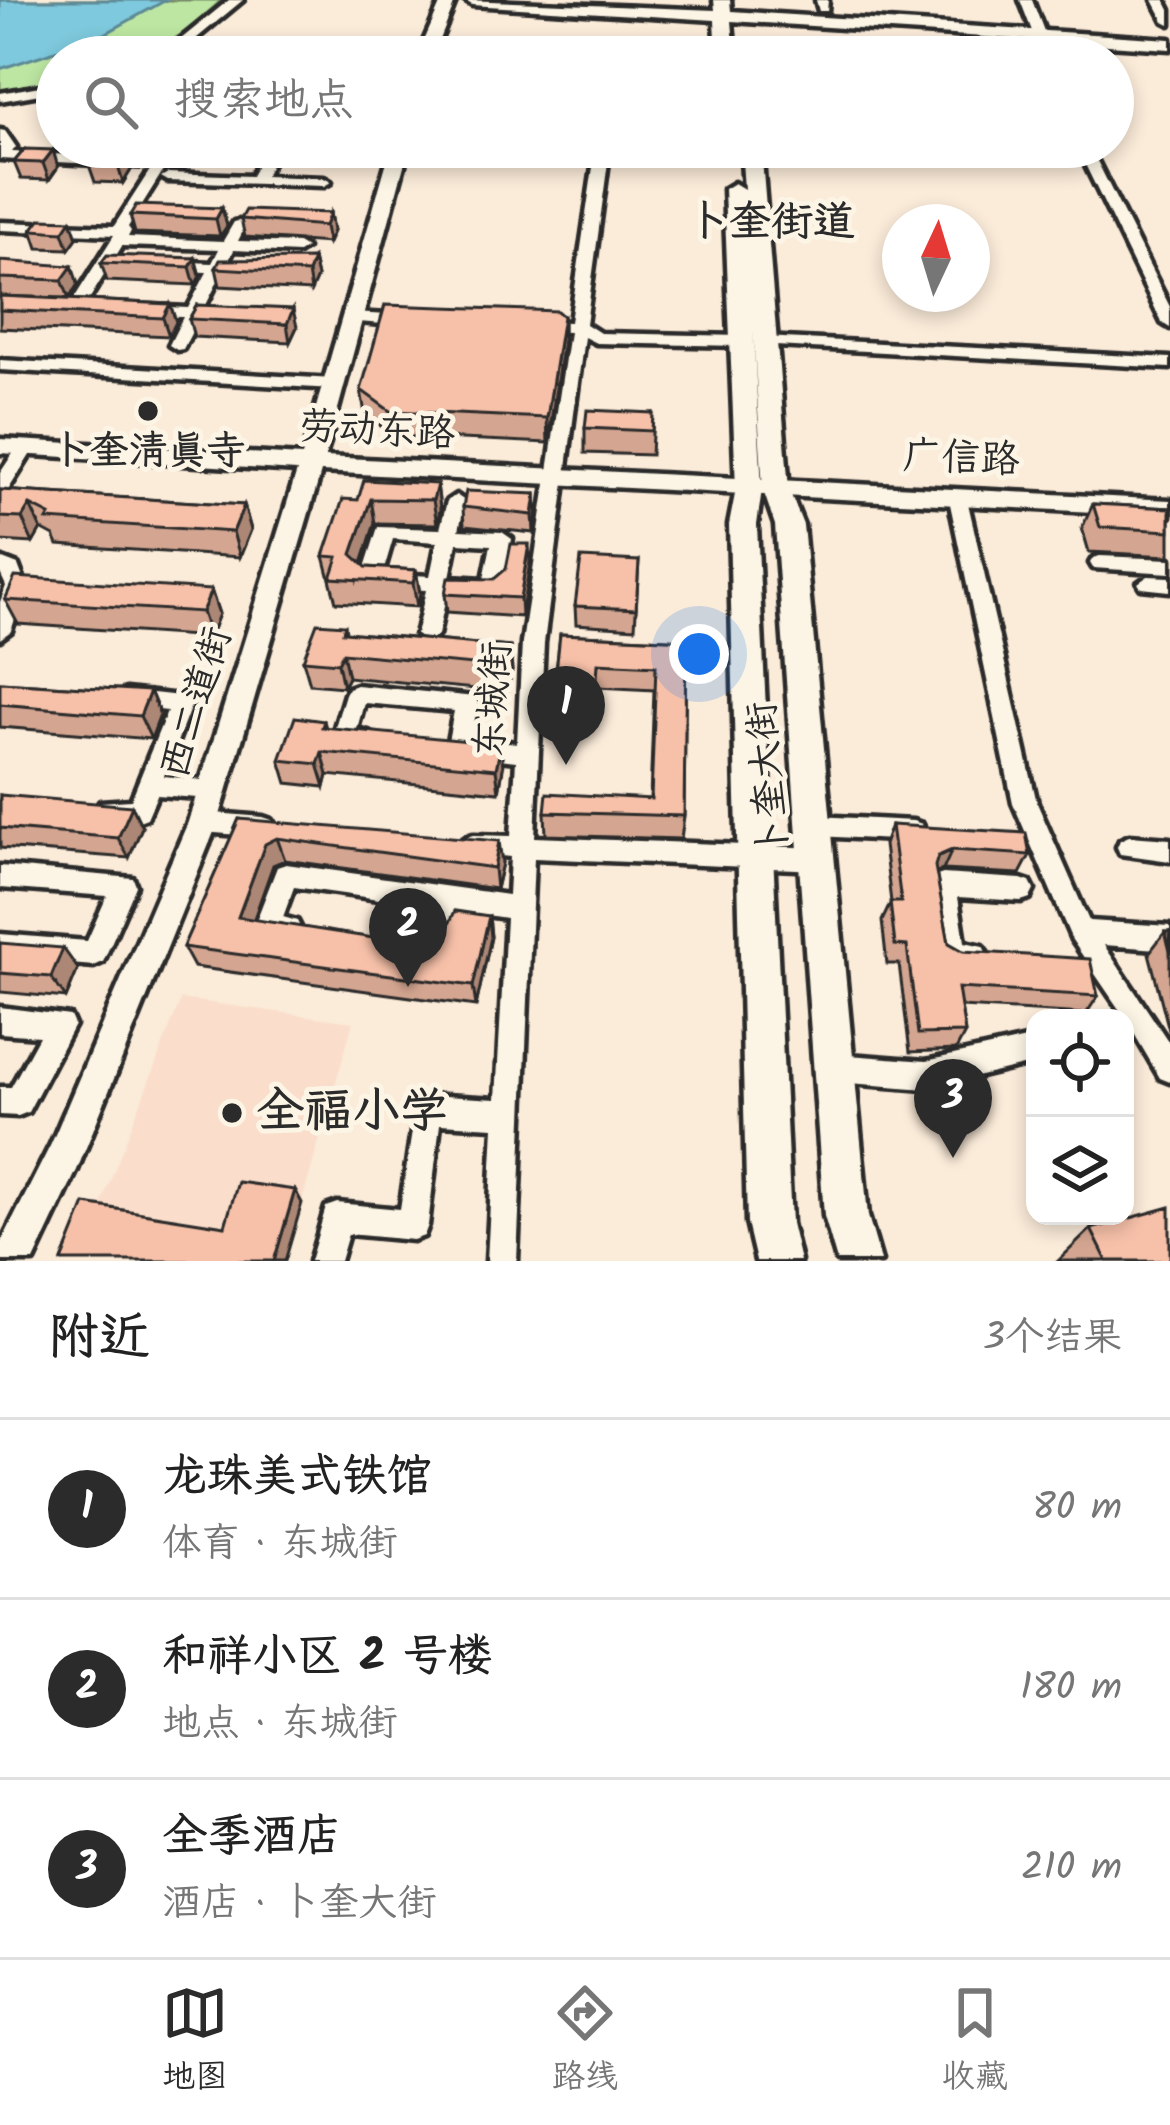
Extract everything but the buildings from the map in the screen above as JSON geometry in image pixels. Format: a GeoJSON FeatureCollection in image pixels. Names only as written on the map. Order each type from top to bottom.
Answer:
{"type":"FeatureCollection","features":[{"type":"Feature","properties":{"kind":"main road"},"geometry":{"type":"LineString","coordinates":[[434,36],[449,0]]}},
{"type":"Feature","properties":{"kind":"main road"},"geometry":{"type":"LineString","coordinates":[[472,0],[732,9]]}},
{"type":"Feature","properties":{"kind":"main road"},"geometry":{"type":"LineString","coordinates":[[526,0],[732,9],[1111,36]]}},
{"type":"Feature","properties":{"kind":"main road"},"geometry":{"type":"LineString","coordinates":[[1134,38],[1170,40]]}},
{"type":"Feature","properties":{"kind":"main road","name":"西二道街"},"geometry":{"type":"LineString","coordinates":[[13,1261],[64,1157],[203,822],[394,168]]}},
{"type":"Feature","properties":{"kind":"main road","name":"卜奎大街"},"geometry":{"type":"LineString","coordinates":[[734,168],[753,342],[762,490],[743,525],[769,1223],[778,1261]]}},
{"type":"Feature","properties":{"kind":"main road","name":"卜奎大街"},"geometry":{"type":"LineString","coordinates":[[752,168],[753,342]]}},
{"type":"Feature","properties":{"kind":"main road","name":"劳动东路"},"geometry":{"type":"LineString","coordinates":[[13,446],[762,490]]}},
{"type":"Feature","properties":{"kind":"main road","name":"卜奎大街"},"geometry":{"type":"LineString","coordinates":[[762,490],[788,525],[819,842],[846,1216],[859,1261]]}},
{"type":"Feature","properties":{"kind":"main road","name":"广信路"},"geometry":{"type":"LineString","coordinates":[[762,490],[1170,508]]}},
{"type":"Feature","properties":{"kind":"street"},"geometry":{"type":"LineString","coordinates":[[192,36],[237,0]]}},
{"type":"Feature","properties":{"kind":"street"},"geometry":{"type":"LineString","coordinates":[[1026,0],[1040,36]]}},
{"type":"Feature","properties":{"kind":"street"},"geometry":{"type":"LineString","coordinates":[[1159,0],[1170,21]]}},
{"type":"Feature","properties":{"kind":"street"},"geometry":{"type":"LineString","coordinates":[[0,97],[36,91]]}},
{"type":"Feature","properties":{"kind":"street"},"geometry":{"type":"LineString","coordinates":[[0,134],[9,147],[2,154]]}},
{"type":"Feature","properties":{"kind":"street"},"geometry":{"type":"LineString","coordinates":[[2,154],[36,156]]}},
{"type":"Feature","properties":{"kind":"street"},"geometry":{"type":"LineString","coordinates":[[76,308],[158,168]]}},
{"type":"Feature","properties":{"kind":"street"},"geometry":{"type":"LineString","coordinates":[[256,180],[262,168]]}},
{"type":"Feature","properties":{"kind":"street","name":"东城街"},"geometry":{"type":"LineString","coordinates":[[502,1261],[533,643],[600,168]]}},
{"type":"Feature","properties":{"kind":"street"},"geometry":{"type":"LineString","coordinates":[[1093,168],[1170,322]]}},
{"type":"Feature","properties":{"kind":"street"},"geometry":{"type":"LineString","coordinates":[[168,177],[324,182]]}},
{"type":"Feature","properties":{"kind":"street"},"geometry":{"type":"LineString","coordinates":[[177,345],[239,225]]}},
{"type":"Feature","properties":{"kind":"street"},"geometry":{"type":"LineString","coordinates":[[0,226],[298,248]]}},
{"type":"Feature","properties":{"kind":"street"},"geometry":{"type":"LineString","coordinates":[[77,275],[126,264]]}},
{"type":"Feature","properties":{"kind":"street"},"geometry":{"type":"LineString","coordinates":[[149,265],[265,270]]}},
{"type":"Feature","properties":{"kind":"street"},"geometry":{"type":"LineString","coordinates":[[57,307],[100,309]]}},
{"type":"Feature","properties":{"kind":"street"},"geometry":{"type":"LineString","coordinates":[[123,310],[232,315]]}},
{"type":"Feature","properties":{"kind":"street"},"geometry":{"type":"LineString","coordinates":[[352,318],[421,321]]}},
{"type":"Feature","properties":{"kind":"street"},"geometry":{"type":"LineString","coordinates":[[512,325],[580,327],[596,338],[1170,363]]}},
{"type":"Feature","properties":{"kind":"street"},"geometry":{"type":"LineString","coordinates":[[0,365],[334,384]]}},
{"type":"Feature","properties":{"kind":"street"},"geometry":{"type":"LineString","coordinates":[[0,488],[13,446]]}},
{"type":"Feature","properties":{"kind":"street"},"geometry":{"type":"LineString","coordinates":[[958,499],[1029,838],[1124,1009]]}},
{"type":"Feature","properties":{"kind":"street"},"geometry":{"type":"LineString","coordinates":[[427,635],[456,501]]}},
{"type":"Feature","properties":{"kind":"street"},"geometry":{"type":"LineString","coordinates":[[385,532],[502,539],[493,587],[438,584],[371,580],[385,532]]}},
{"type":"Feature","properties":{"kind":"street"},"geometry":{"type":"LineString","coordinates":[[1100,562],[1170,566]]}},
{"type":"Feature","properties":{"kind":"street"},"geometry":{"type":"LineString","coordinates":[[0,565],[11,570],[16,586],[0,631]]}},
{"type":"Feature","properties":{"kind":"street"},"geometry":{"type":"LineString","coordinates":[[389,740],[343,737],[356,694],[466,703],[446,745],[528,753]]}},
{"type":"Feature","properties":{"kind":"street"},"geometry":{"type":"LineString","coordinates":[[91,697],[181,703],[140,812],[93,808]]}},
{"type":"Feature","properties":{"kind":"street"},"geometry":{"type":"LineString","coordinates":[[150,785],[212,789]]}},
{"type":"Feature","properties":{"kind":"street"},"geometry":{"type":"LineString","coordinates":[[203,822],[294,830]]}},
{"type":"Feature","properties":{"kind":"street"},"geometry":{"type":"LineString","coordinates":[[454,843],[756,859],[819,842],[928,832]]}},
{"type":"Feature","properties":{"kind":"street"},"geometry":{"type":"LineString","coordinates":[[1129,847],[1170,850]]}},
{"type":"Feature","properties":{"kind":"street"},"geometry":{"type":"LineString","coordinates":[[309,932],[267,926],[286,875],[519,908]]}},
{"type":"Feature","properties":{"kind":"street"},"geometry":{"type":"LineString","coordinates":[[0,877],[124,886],[94,953],[0,946]]}},
{"type":"Feature","properties":{"kind":"street"},"geometry":{"type":"LineString","coordinates":[[996,956],[954,953],[944,885],[1021,890]]}},
{"type":"Feature","properties":{"kind":"street"},"geometry":{"type":"LineString","coordinates":[[394,945],[436,951],[450,899]]}},
{"type":"Feature","properties":{"kind":"street"},"geometry":{"type":"LineString","coordinates":[[1081,932],[1170,938]]}},
{"type":"Feature","properties":{"kind":"street"},"geometry":{"type":"LineString","coordinates":[[1059,959],[1101,962]]}},
{"type":"Feature","properties":{"kind":"street"},"geometry":{"type":"LineString","coordinates":[[0,1019],[59,1025],[18,1102],[0,1101]]}},
{"type":"Feature","properties":{"kind":"street"},"geometry":{"type":"LineString","coordinates":[[1134,1029],[1170,1068]]}},
{"type":"Feature","properties":{"kind":"street"},"geometry":{"type":"LineString","coordinates":[[836,1068],[926,1075],[1026,1052]]}},
{"type":"Feature","properties":{"kind":"street"},"geometry":{"type":"LineString","coordinates":[[325,1261],[338,1218],[413,1225],[427,1109],[509,1114]]}},
{"type":"Feature","properties":{"kind":"shaded area","name":"全福小学"},"geometry":{"type":"Polygon","coordinates":[[[181,999],[353,1022],[285,1261],[79,1261],[181,999]]]}},
{"type":"Feature","properties":{"kind":"green space"},"geometry":{"type":"Polygon","coordinates":[[[0,0],[222,0],[179,36],[36,36],[36,88],[0,94],[0,0]]]}},
{"type":"Feature","properties":{"kind":"water"},"geometry":{"type":"Polygon","coordinates":[[[0,0],[166,0],[101,36],[36,36],[36,57],[0,69],[0,0]]]}},
{"type":"Feature","properties":{"kind":"place","name":"卜奎清真寺"},"geometry":{"type":"Point","coordinates":[148,411]}},
{"type":"Feature","properties":{"kind":"place","name":"龙珠美式铁馆"},"geometry":{"type":"Point","coordinates":[566,765]}},
{"type":"Feature","properties":{"kind":"place","name":"和祥小区 2 号楼"},"geometry":{"type":"Point","coordinates":[408,987]}},
{"type":"Feature","properties":{"kind":"place","name":"全福小学"},"geometry":{"type":"Point","coordinates":[232,1113]}},
{"type":"Feature","properties":{"kind":"place","name":"全季酒店"},"geometry":{"type":"Point","coordinates":[953,1158]}},
{"type":"Feature","properties":{"kind":"district","name":"卜奎街道"},"geometry":{"type":"Point","coordinates":[771,223]}}]}
